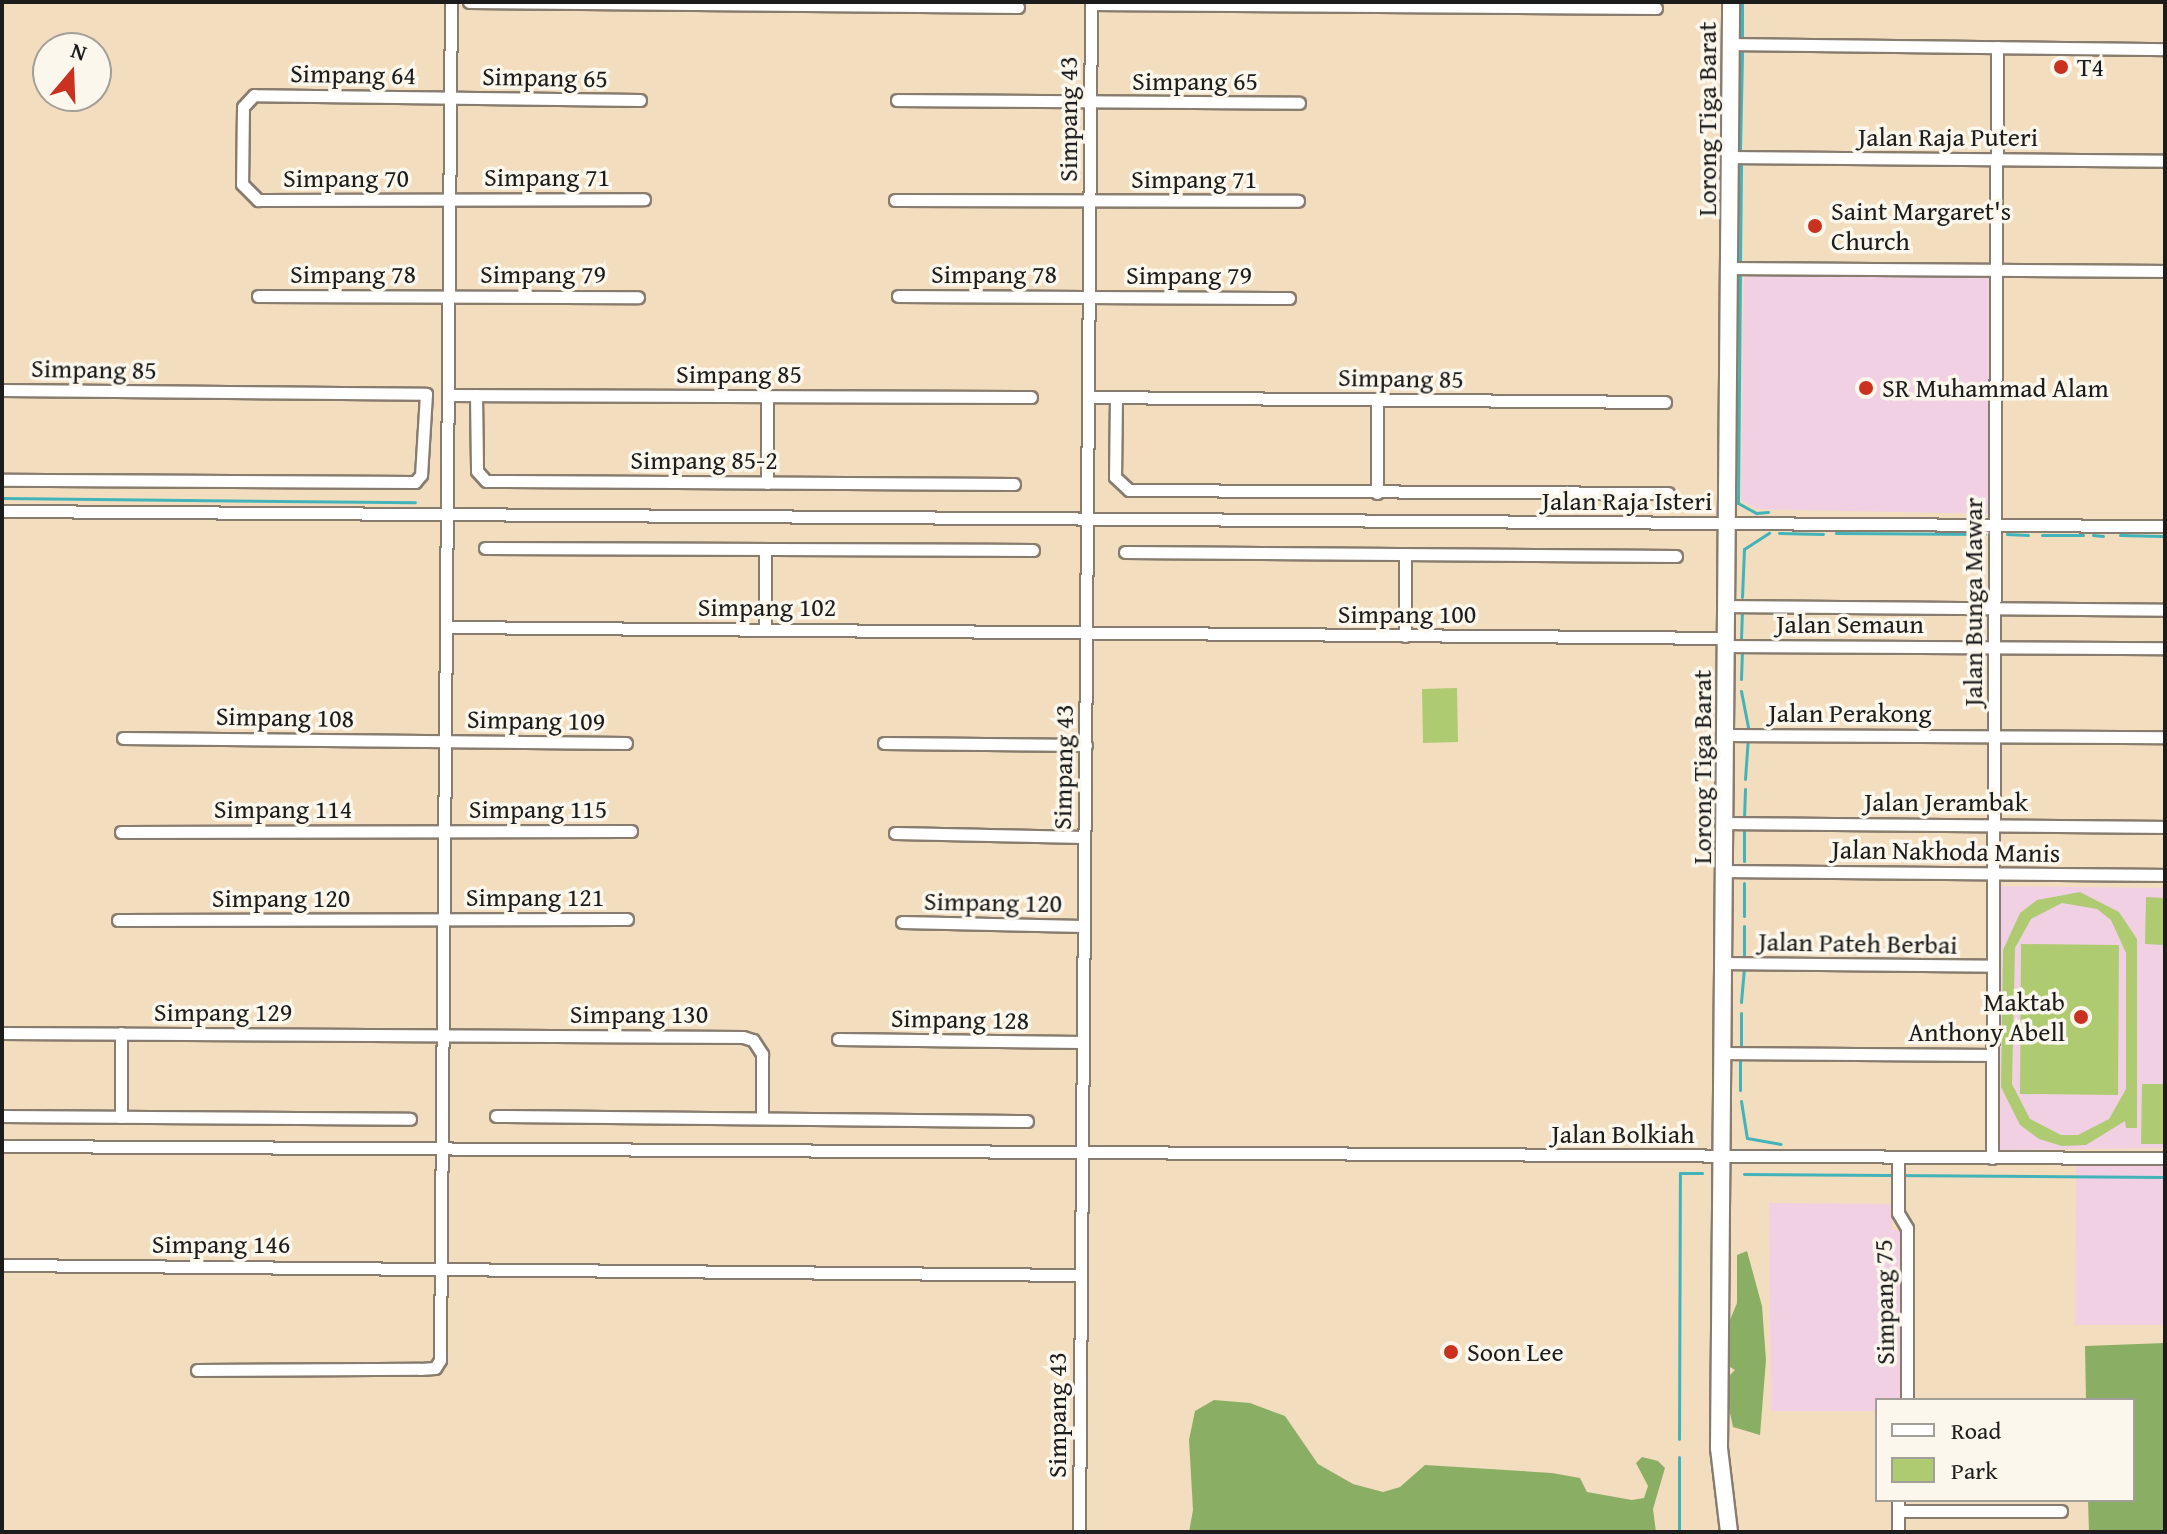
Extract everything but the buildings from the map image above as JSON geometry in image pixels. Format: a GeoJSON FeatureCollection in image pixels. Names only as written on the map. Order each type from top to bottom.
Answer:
{"type":"FeatureCollection","features":[{"type":"Feature","properties":{"kind":"main road","name":"Lorong Tiga Barat"},"geometry":{"type":"LineString","coordinates":[[1729,1532],[1719,1448],[1731,2]]}},
{"type":"Feature","properties":{"kind":"street"},"geometry":{"type":"LineString","coordinates":[[197,1370],[435,1368],[440,1351],[451,2]]}},
{"type":"Feature","properties":{"kind":"street"},"geometry":{"type":"LineString","coordinates":[[469,2],[1018,7]]}},
{"type":"Feature","properties":{"kind":"street"},"geometry":{"type":"LineString","coordinates":[[1091,3],[1656,8]]}},
{"type":"Feature","properties":{"kind":"street","name":"Simpang 43"},"geometry":{"type":"LineString","coordinates":[[1079,1532],[1091,3]]}},
{"type":"Feature","properties":{"kind":"street"},"geometry":{"type":"LineString","coordinates":[[1732,44],[2165,49]]}},
{"type":"Feature","properties":{"kind":"street","name":"Jalan Bunga Mawar"},"geometry":{"type":"LineString","coordinates":[[1992,1158],[1997,47]]}},
{"type":"Feature","properties":{"kind":"street","name":"Simpang 64"},"geometry":{"type":"LineString","coordinates":[[246,191],[243,107],[254,95],[450,97]]}},
{"type":"Feature","properties":{"kind":"street","name":"Simpang 65"},"geometry":{"type":"LineString","coordinates":[[450,97],[640,100]]}},
{"type":"Feature","properties":{"kind":"street"},"geometry":{"type":"LineString","coordinates":[[897,100],[1091,102]]}},
{"type":"Feature","properties":{"kind":"street","name":"Simpang 65"},"geometry":{"type":"LineString","coordinates":[[1091,102],[1299,103]]}},
{"type":"Feature","properties":{"kind":"street","name":"Jalan Raja Puteri"},"geometry":{"type":"LineString","coordinates":[[1731,157],[2165,161]]}},
{"type":"Feature","properties":{"kind":"street","name":"Simpang 70"},"geometry":{"type":"LineString","coordinates":[[246,191],[258,200],[449,199]]}},
{"type":"Feature","properties":{"kind":"street","name":"Simpang 71"},"geometry":{"type":"LineString","coordinates":[[449,199],[644,199]]}},
{"type":"Feature","properties":{"kind":"street"},"geometry":{"type":"LineString","coordinates":[[895,200],[1090,201]]}},
{"type":"Feature","properties":{"kind":"street","name":"Simpang 71"},"geometry":{"type":"LineString","coordinates":[[1090,201],[1298,201]]}},
{"type":"Feature","properties":{"kind":"street"},"geometry":{"type":"LineString","coordinates":[[1730,268],[2165,271]]}},
{"type":"Feature","properties":{"kind":"street","name":"Simpang 78"},"geometry":{"type":"LineString","coordinates":[[258,296],[449,296]]}},
{"type":"Feature","properties":{"kind":"street","name":"Simpang 79"},"geometry":{"type":"LineString","coordinates":[[449,296],[638,297]]}},
{"type":"Feature","properties":{"kind":"street","name":"Simpang 78"},"geometry":{"type":"LineString","coordinates":[[898,296],[1089,297]]}},
{"type":"Feature","properties":{"kind":"street","name":"Simpang 79"},"geometry":{"type":"LineString","coordinates":[[1089,297],[1289,298]]}},
{"type":"Feature","properties":{"kind":"street","name":"Simpang 85"},"geometry":{"type":"LineString","coordinates":[[2,390],[426,394],[421,475],[415,482],[2,480]]}},
{"type":"Feature","properties":{"kind":"street","name":"Simpang 85"},"geometry":{"type":"LineString","coordinates":[[448,395],[1031,397]]}},
{"type":"Feature","properties":{"kind":"street","name":"Simpang 85-2"},"geometry":{"type":"LineString","coordinates":[[476,395],[477,471],[486,481],[1014,484]]}},
{"type":"Feature","properties":{"kind":"street"},"geometry":{"type":"LineString","coordinates":[[767,396],[767,483]]}},
{"type":"Feature","properties":{"kind":"street","name":"Simpang 85"},"geometry":{"type":"LineString","coordinates":[[1089,397],[1665,402]]}},
{"type":"Feature","properties":{"kind":"street"},"geometry":{"type":"LineString","coordinates":[[1116,397],[1115,477],[1122,488],[1377,493],[1668,493]]}},
{"type":"Feature","properties":{"kind":"street"},"geometry":{"type":"LineString","coordinates":[[1377,400],[1377,493]]}},
{"type":"Feature","properties":{"kind":"street","name":"Jalan Raja Isteri"},"geometry":{"type":"LineString","coordinates":[[2,511],[2165,526]]}},
{"type":"Feature","properties":{"kind":"street"},"geometry":{"type":"LineString","coordinates":[[485,548],[1033,550]]}},
{"type":"Feature","properties":{"kind":"street"},"geometry":{"type":"LineString","coordinates":[[765,549],[765,629]]}},
{"type":"Feature","properties":{"kind":"street"},"geometry":{"type":"LineString","coordinates":[[1125,552],[1676,556]]}},
{"type":"Feature","properties":{"kind":"street"},"geometry":{"type":"LineString","coordinates":[[1405,554],[1405,636]]}},
{"type":"Feature","properties":{"kind":"street"},"geometry":{"type":"LineString","coordinates":[[1727,606],[2165,610]]}},
{"type":"Feature","properties":{"kind":"street","name":"Simpang 102"},"geometry":{"type":"LineString","coordinates":[[446,627],[1087,633]]}},
{"type":"Feature","properties":{"kind":"street","name":"Simpang 100"},"geometry":{"type":"LineString","coordinates":[[1087,633],[1727,642]]}},
{"type":"Feature","properties":{"kind":"street","name":"Jalan Semaun"},"geometry":{"type":"LineString","coordinates":[[1727,642],[2165,648]]}},
{"type":"Feature","properties":{"kind":"street","name":"Jalan Perakong"},"geometry":{"type":"LineString","coordinates":[[1726,735],[2165,737]]}},
{"type":"Feature","properties":{"kind":"street","name":"Simpang 108"},"geometry":{"type":"LineString","coordinates":[[123,738],[445,741]]}},
{"type":"Feature","properties":{"kind":"street","name":"Simpang 109"},"geometry":{"type":"LineString","coordinates":[[445,741],[626,743]]}},
{"type":"Feature","properties":{"kind":"street"},"geometry":{"type":"LineString","coordinates":[[884,743],[1086,745]]}},
{"type":"Feature","properties":{"kind":"street","name":"Jalan Jerambak"},"geometry":{"type":"LineString","coordinates":[[1726,823],[2165,827]]}},
{"type":"Feature","properties":{"kind":"street","name":"Simpang 115"},"geometry":{"type":"LineString","coordinates":[[445,831],[631,831]]}},
{"type":"Feature","properties":{"kind":"street","name":"Simpang 114"},"geometry":{"type":"LineString","coordinates":[[121,832],[445,831]]}},
{"type":"Feature","properties":{"kind":"street"},"geometry":{"type":"LineString","coordinates":[[895,833],[1084,837]]}},
{"type":"Feature","properties":{"kind":"street","name":"Jalan Nakhoda Manis"},"geometry":{"type":"LineString","coordinates":[[1726,871],[2165,875]]}},
{"type":"Feature","properties":{"kind":"street","name":"Simpang 121"},"geometry":{"type":"LineString","coordinates":[[444,920],[627,919]]}},
{"type":"Feature","properties":{"kind":"street","name":"Simpang 120"},"geometry":{"type":"LineString","coordinates":[[118,920],[444,920]]}},
{"type":"Feature","properties":{"kind":"street","name":"Simpang 120"},"geometry":{"type":"LineString","coordinates":[[902,922],[1083,926]]}},
{"type":"Feature","properties":{"kind":"street","name":"Jalan Pateh Berbai"},"geometry":{"type":"LineString","coordinates":[[1724,963],[1992,966]]}},
{"type":"Feature","properties":{"kind":"street","name":"Simpang 129"},"geometry":{"type":"LineString","coordinates":[[2,1033],[443,1035]]}},
{"type":"Feature","properties":{"kind":"street"},"geometry":{"type":"LineString","coordinates":[[121,1033],[121,1117]]}},
{"type":"Feature","properties":{"kind":"street","name":"Simpang 130"},"geometry":{"type":"LineString","coordinates":[[443,1035],[748,1038],[762,1054],[762,1118]]}},
{"type":"Feature","properties":{"kind":"street","name":"Simpang 128"},"geometry":{"type":"LineString","coordinates":[[838,1039],[1082,1042]]}},
{"type":"Feature","properties":{"kind":"street"},"geometry":{"type":"LineString","coordinates":[[1724,1053],[1991,1055]]}},
{"type":"Feature","properties":{"kind":"street"},"geometry":{"type":"LineString","coordinates":[[2,1116],[410,1119]]}},
{"type":"Feature","properties":{"kind":"street"},"geometry":{"type":"LineString","coordinates":[[496,1116],[1027,1121]]}},
{"type":"Feature","properties":{"kind":"street","name":"Jalan Bolkiah"},"geometry":{"type":"LineString","coordinates":[[2,1146],[1723,1157],[1898,1168],[1992,1158],[2165,1158]]}},
{"type":"Feature","properties":{"kind":"street","name":"Simpang 75"},"geometry":{"type":"LineString","coordinates":[[1898,1168],[1898,1213],[1907,1228],[1907,1398]]}},
{"type":"Feature","properties":{"kind":"street","name":"Simpang 146"},"geometry":{"type":"LineString","coordinates":[[2,1265],[1080,1275]]}},
{"type":"Feature","properties":{"kind":"street"},"geometry":{"type":"LineString","coordinates":[[1898,1532],[1898,1505],[2061,1511]]}},
{"type":"Feature","properties":{"kind":"shaded area","name":"SR Muhammad Alam"},"geometry":{"type":"Polygon","coordinates":[[[1744,274],[1990,275],[1990,514],[1757,509],[1741,500],[1744,274]]]}},
{"type":"Feature","properties":{"kind":"shaded area","name":"Maktab Anthony Abell"},"geometry":{"type":"Polygon","coordinates":[[[1998,886],[2165,888],[2165,1148],[2001,1150],[1996,1145],[1998,886]]]}},
{"type":"Feature","properties":{"kind":"shaded area"},"geometry":{"type":"Polygon","coordinates":[[[2076,1163],[2165,1163],[2165,1325],[2075,1325],[2076,1163]]]}},
{"type":"Feature","properties":{"kind":"shaded area"},"geometry":{"type":"Polygon","coordinates":[[[1769,1203],[1892,1204],[1892,1230],[1903,1230],[1903,1398],[1875,1398],[1875,1411],[1771,1411],[1769,1203]]]}},
{"type":"Feature","properties":{"kind":"green space"},"geometry":{"type":"Polygon","coordinates":[[[1457,688],[1458,742],[1423,743],[1422,689],[1457,688]]]}},
{"type":"Feature","properties":{"kind":"green space"},"geometry":{"type":"Polygon","coordinates":[[[2080,892],[2119,912],[2137,939],[2137,1128],[2126,1128],[2125,1121],[2086,1145],[2062,1146],[2039,1139],[2020,1125],[2001,1087],[2003,950],[2020,913],[2037,900],[2080,892]],[[2062,903],[2031,919],[2015,948],[2012,1084],[2030,1119],[2061,1135],[2078,1135],[2109,1119],[2126,1089],[2126,953],[2111,920],[2097,909],[2062,903]]]}},
{"type":"Feature","properties":{"kind":"green space"},"geometry":{"type":"Polygon","coordinates":[[[2146,897],[2165,898],[2165,945],[2145,944],[2146,897]]]}},
{"type":"Feature","properties":{"kind":"green space"},"geometry":{"type":"Polygon","coordinates":[[[2021,944],[2119,945],[2118,1095],[2020,1094],[2021,944]]]}},
{"type":"Feature","properties":{"kind":"green space"},"geometry":{"type":"Polygon","coordinates":[[[2142,1084],[2165,1084],[2165,1144],[2141,1144],[2142,1084]]]}},
{"type":"Feature","properties":{"kind":"green space"},"geometry":{"type":"Polygon","coordinates":[[[1747,1251],[1762,1306],[1766,1360],[1760,1435],[1733,1427],[1727,1399],[1729,1376],[1735,1370],[1725,1364],[1725,1332],[1737,1303],[1737,1255],[1747,1251]]]}},
{"type":"Feature","properties":{"kind":"green space"},"geometry":{"type":"Polygon","coordinates":[[[2165,1343],[2165,1532],[2089,1532],[2088,1502],[2135,1502],[2135,1398],[2086,1398],[2085,1346],[2165,1343]]]}},
{"type":"Feature","properties":{"kind":"green space"},"geometry":{"type":"Polygon","coordinates":[[[1214,1400],[1250,1403],[1285,1416],[1318,1464],[1353,1484],[1383,1492],[1400,1487],[1425,1465],[1552,1473],[1580,1478],[1587,1492],[1632,1500],[1644,1498],[1648,1486],[1636,1463],[1642,1457],[1658,1461],[1665,1468],[1653,1509],[1656,1532],[1189,1532],[1193,1510],[1189,1440],[1195,1411],[1214,1400]]]}},
{"type":"Feature","properties":{"kind":"waterway"},"geometry":{"type":"LineString","coordinates":[[1742,2],[1742,38]]}},
{"type":"Feature","properties":{"kind":"waterway"},"geometry":{"type":"LineString","coordinates":[[1740,150],[1742,52]]}},
{"type":"Feature","properties":{"kind":"waterway"},"geometry":{"type":"LineString","coordinates":[[1740,263],[1741,162]]}},
{"type":"Feature","properties":{"kind":"waterway"},"geometry":{"type":"LineString","coordinates":[[1740,272],[1738,503],[1756,513],[1768,512]]}},
{"type":"Feature","properties":{"kind":"waterway"},"geometry":{"type":"LineString","coordinates":[[2,498],[415,502]]}},
{"type":"Feature","properties":{"kind":"waterway"},"geometry":{"type":"LineString","coordinates":[[1742,597],[1744,549],[1769,533]]}},
{"type":"Feature","properties":{"kind":"waterway"},"geometry":{"type":"LineString","coordinates":[[1779,533],[1823,534]]}},
{"type":"Feature","properties":{"kind":"waterway"},"geometry":{"type":"LineString","coordinates":[[1836,533],[1985,534]]}},
{"type":"Feature","properties":{"kind":"waterway"},"geometry":{"type":"LineString","coordinates":[[2007,534],[2028,535]]}},
{"type":"Feature","properties":{"kind":"waterway"},"geometry":{"type":"LineString","coordinates":[[2042,535],[2083,535]]}},
{"type":"Feature","properties":{"kind":"waterway"},"geometry":{"type":"LineString","coordinates":[[2093,535],[2103,536]]}},
{"type":"Feature","properties":{"kind":"waterway"},"geometry":{"type":"LineString","coordinates":[[2120,535],[2162,536]]}},
{"type":"Feature","properties":{"kind":"waterway"},"geometry":{"type":"LineString","coordinates":[[1741,639],[1742,612]]}},
{"type":"Feature","properties":{"kind":"waterway"},"geometry":{"type":"LineString","coordinates":[[1741,679],[1742,651]]}},
{"type":"Feature","properties":{"kind":"waterway"},"geometry":{"type":"LineString","coordinates":[[1741,691],[1748,727]]}},
{"type":"Feature","properties":{"kind":"waterway"},"geometry":{"type":"LineString","coordinates":[[1745,779],[1748,740]]}},
{"type":"Feature","properties":{"kind":"waterway"},"geometry":{"type":"LineString","coordinates":[[1744,818],[1745,789]]}},
{"type":"Feature","properties":{"kind":"waterway"},"geometry":{"type":"LineString","coordinates":[[1744,829],[1744,861]]}},
{"type":"Feature","properties":{"kind":"waterway"},"geometry":{"type":"LineString","coordinates":[[1744,883],[1744,916]]}},
{"type":"Feature","properties":{"kind":"waterway"},"geometry":{"type":"LineString","coordinates":[[1744,926],[1744,960]]}},
{"type":"Feature","properties":{"kind":"waterway"},"geometry":{"type":"LineString","coordinates":[[1741,1002],[1744,969]]}},
{"type":"Feature","properties":{"kind":"waterway"},"geometry":{"type":"LineString","coordinates":[[1741,1013],[1741,1045]]}},
{"type":"Feature","properties":{"kind":"waterway"},"geometry":{"type":"LineString","coordinates":[[1740,1059],[1740,1090]]}},
{"type":"Feature","properties":{"kind":"waterway"},"geometry":{"type":"LineString","coordinates":[[1741,1101],[1747,1138],[1780,1144]]}},
{"type":"Feature","properties":{"kind":"waterway"},"geometry":{"type":"LineString","coordinates":[[1679,1439],[1680,1173],[1702,1173]]}},
{"type":"Feature","properties":{"kind":"waterway"},"geometry":{"type":"LineString","coordinates":[[1744,1174],[2165,1177]]}},
{"type":"Feature","properties":{"kind":"waterway"},"geometry":{"type":"LineString","coordinates":[[1679,1457],[1679,1532]]}},
{"type":"Feature","properties":{"kind":"place","name":"T4"},"geometry":{"type":"Point","coordinates":[2061,67]}},
{"type":"Feature","properties":{"kind":"place","name":"Saint Margaret's Church"},"geometry":{"type":"Point","coordinates":[1815,226]}},
{"type":"Feature","properties":{"kind":"place","name":"SR Muhammad Alam"},"geometry":{"type":"Point","coordinates":[1866,388]}},
{"type":"Feature","properties":{"kind":"place","name":"Maktab Anthony Abell"},"geometry":{"type":"Point","coordinates":[2081,1017]}},
{"type":"Feature","properties":{"kind":"place","name":"Soon Lee"},"geometry":{"type":"Point","coordinates":[1451,1352]}}]}
